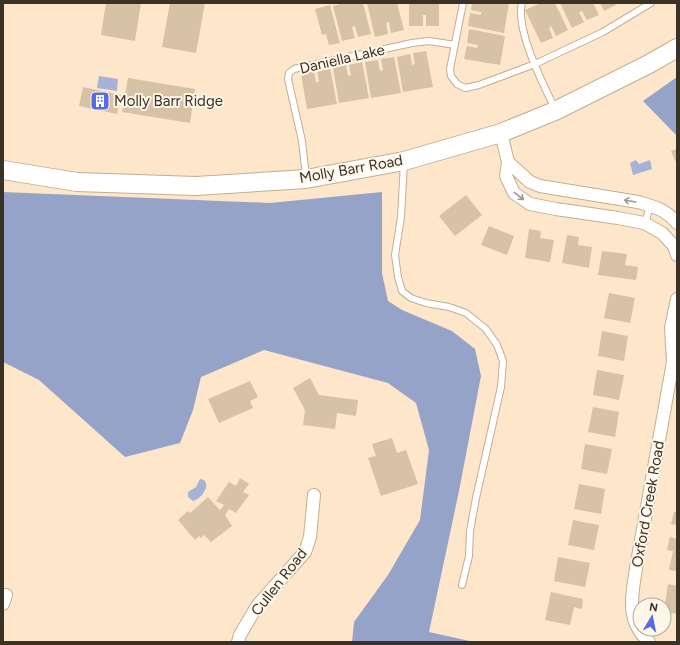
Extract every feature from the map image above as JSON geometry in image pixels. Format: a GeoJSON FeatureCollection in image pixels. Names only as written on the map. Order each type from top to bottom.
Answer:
{"type":"FeatureCollection","features":[{"type":"Feature","properties":{"kind":"main road","name":"Molly Barr Road"},"geometry":{"type":"LineString","coordinates":[[3,170],[77,182],[196,186],[306,179],[404,161],[501,133],[555,110],[649,64],[677,48]]}},
{"type":"Feature","properties":{"kind":"street"},"geometry":{"type":"LineString","coordinates":[[501,133],[508,162],[506,176],[514,193],[530,204],[618,218],[645,224],[662,233],[674,246],[677,255]]}},
{"type":"Feature","properties":{"kind":"street"},"geometry":{"type":"LineString","coordinates":[[508,162],[530,182],[540,186],[650,205],[660,208],[677,223]]}},
{"type":"Feature","properties":{"kind":"street","name":"Oxford Creek Road"},"geometry":{"type":"LineString","coordinates":[[649,642],[638,629],[633,616],[631,602],[636,568],[676,360],[671,328],[677,299]]}},
{"type":"Feature","properties":{"kind":"street","name":"Cullen Road"},"geometry":{"type":"LineString","coordinates":[[238,642],[240,635],[257,606],[305,552],[310,537],[314,495]]}},
{"type":"Feature","properties":{"kind":"lane"},"geometry":{"type":"LineString","coordinates":[[463,3],[450,69],[451,76],[457,84],[465,88],[479,85],[534,64],[603,32],[651,3]]}},
{"type":"Feature","properties":{"kind":"lane"},"geometry":{"type":"LineString","coordinates":[[522,3],[522,25],[534,64],[555,110]]}},
{"type":"Feature","properties":{"kind":"lane","name":"Daniella Lake"},"geometry":{"type":"LineString","coordinates":[[306,179],[302,141],[288,79],[289,73],[294,69],[412,43],[429,41],[454,45]]}},
{"type":"Feature","properties":{"kind":"lane"},"geometry":{"type":"LineString","coordinates":[[404,161],[400,217],[395,255],[398,277],[402,291],[411,298],[466,313],[486,329],[497,345],[503,362],[502,387],[476,498],[470,531],[469,556],[462,585]]}},
{"type":"Feature","properties":{"kind":"lane"},"geometry":{"type":"LineString","coordinates":[[645,224],[650,205]]}},
{"type":"Feature","properties":{"kind":"shaded area"},"geometry":{"type":"Polygon","coordinates":[[[99,76],[118,79],[117,91],[97,88],[99,76]]]}},
{"type":"Feature","properties":{"kind":"shaded area"},"geometry":{"type":"Polygon","coordinates":[[[677,77],[677,136],[643,101],[677,77]]]}},
{"type":"Feature","properties":{"kind":"shaded area"},"geometry":{"type":"Polygon","coordinates":[[[636,160],[639,164],[650,160],[652,169],[633,175],[630,163],[636,160]]]}},
{"type":"Feature","properties":{"kind":"shaded area"},"geometry":{"type":"Polygon","coordinates":[[[3,192],[270,203],[382,192],[382,273],[388,301],[402,310],[452,331],[475,349],[481,376],[459,491],[429,632],[474,642],[352,642],[354,622],[388,575],[420,520],[429,450],[416,403],[388,383],[264,350],[201,377],[193,410],[180,443],[125,457],[39,380],[3,362],[3,192]]]}},
{"type":"Feature","properties":{"kind":"shaded area"},"geometry":{"type":"Polygon","coordinates":[[[200,479],[205,482],[206,488],[198,499],[193,501],[188,497],[188,492],[196,487],[200,479]]]}},
{"type":"Feature","properties":{"kind":"building"},"geometry":{"type":"Polygon","coordinates":[[[106,3],[141,3],[135,41],[101,35],[106,3]]]}},
{"type":"Feature","properties":{"kind":"building"},"geometry":{"type":"Polygon","coordinates":[[[170,3],[205,3],[196,53],[162,47],[170,3]]]}},
{"type":"Feature","properties":{"kind":"building"},"geometry":{"type":"Polygon","coordinates":[[[344,3],[363,3],[371,34],[358,37],[355,26],[352,27],[355,38],[342,41],[333,6],[344,3]]]}},
{"type":"Feature","properties":{"kind":"building"},"geometry":{"type":"Polygon","coordinates":[[[367,3],[397,3],[404,30],[391,33],[389,22],[386,23],[388,34],[375,37],[367,3]]]}},
{"type":"Feature","properties":{"kind":"building"},"geometry":{"type":"Polygon","coordinates":[[[409,3],[439,3],[439,26],[426,26],[426,15],[423,15],[423,26],[409,26],[409,3]]]}},
{"type":"Feature","properties":{"kind":"building"},"geometry":{"type":"Polygon","coordinates":[[[472,3],[509,3],[504,33],[468,26],[470,13],[481,15],[481,12],[471,10],[472,3]]]}},
{"type":"Feature","properties":{"kind":"building"},"geometry":{"type":"Polygon","coordinates":[[[541,3],[555,3],[568,30],[556,36],[551,26],[549,28],[553,38],[541,43],[525,10],[541,3]]]}},
{"type":"Feature","properties":{"kind":"building"},"geometry":{"type":"Polygon","coordinates":[[[560,3],[593,3],[599,15],[587,20],[582,11],[579,12],[584,22],[572,28],[560,3]]]}},
{"type":"Feature","properties":{"kind":"building"},"geometry":{"type":"Polygon","coordinates":[[[600,3],[615,3],[616,5],[604,11],[600,3]]]}},
{"type":"Feature","properties":{"kind":"building"},"geometry":{"type":"Polygon","coordinates":[[[330,5],[340,43],[329,45],[326,34],[322,35],[315,9],[330,5]]]}},
{"type":"Feature","properties":{"kind":"building"},"geometry":{"type":"Polygon","coordinates":[[[469,29],[505,36],[500,65],[464,59],[467,46],[477,48],[478,45],[467,43],[469,29]]]}},
{"type":"Feature","properties":{"kind":"building"},"geometry":{"type":"Polygon","coordinates":[[[426,51],[433,87],[403,92],[397,57],[410,54],[412,65],[415,64],[413,53],[426,51]]]}},
{"type":"Feature","properties":{"kind":"building"},"geometry":{"type":"Polygon","coordinates":[[[394,57],[401,93],[371,98],[365,62],[378,60],[380,71],[383,70],[381,59],[394,57]]]}},
{"type":"Feature","properties":{"kind":"building"},"geometry":{"type":"Polygon","coordinates":[[[362,62],[369,98],[339,103],[333,68],[346,65],[348,76],[351,75],[349,65],[362,62]]]}},
{"type":"Feature","properties":{"kind":"building"},"geometry":{"type":"Polygon","coordinates":[[[330,68],[337,104],[307,109],[301,74],[314,71],[316,82],[319,82],[317,71],[330,68]]]}},
{"type":"Feature","properties":{"kind":"building"},"geometry":{"type":"Polygon","coordinates":[[[128,78],[195,89],[190,123],[122,112],[128,78]]]}},
{"type":"Feature","properties":{"kind":"building","name":"Molly Barr Ridge"},"geometry":{"type":"Polygon","coordinates":[[[83,87],[121,95],[117,114],[79,106],[83,87]]]}},
{"type":"Feature","properties":{"kind":"building"},"geometry":{"type":"Polygon","coordinates":[[[677,149],[677,160],[675,161],[671,151],[677,149]]]}},
{"type":"Feature","properties":{"kind":"building"},"geometry":{"type":"Polygon","coordinates":[[[466,195],[482,215],[455,236],[439,216],[466,195]]]}},
{"type":"Feature","properties":{"kind":"building"},"geometry":{"type":"Polygon","coordinates":[[[489,226],[514,236],[507,255],[481,245],[489,226]]]}},
{"type":"Feature","properties":{"kind":"building"},"geometry":{"type":"Polygon","coordinates":[[[529,229],[541,231],[540,238],[554,240],[550,262],[525,258],[529,229]]]}},
{"type":"Feature","properties":{"kind":"building"},"geometry":{"type":"Polygon","coordinates":[[[567,235],[579,237],[578,245],[592,247],[589,268],[562,263],[567,235]]]}},
{"type":"Feature","properties":{"kind":"building"},"geometry":{"type":"Polygon","coordinates":[[[602,251],[627,254],[625,265],[638,267],[636,280],[598,275],[602,251]]]}},
{"type":"Feature","properties":{"kind":"building"},"geometry":{"type":"Polygon","coordinates":[[[609,293],[635,298],[630,323],[604,318],[609,293]]]}},
{"type":"Feature","properties":{"kind":"building"},"geometry":{"type":"Polygon","coordinates":[[[602,331],[628,336],[624,361],[598,356],[602,331]]]}},
{"type":"Feature","properties":{"kind":"building"},"geometry":{"type":"Polygon","coordinates":[[[597,370],[624,375],[619,400],[593,395],[597,370]]]}},
{"type":"Feature","properties":{"kind":"building"},"geometry":{"type":"Polygon","coordinates":[[[310,378],[319,395],[358,400],[356,416],[337,413],[335,429],[303,425],[305,410],[293,388],[310,378]]]}},
{"type":"Feature","properties":{"kind":"building"},"geometry":{"type":"Polygon","coordinates":[[[250,381],[258,397],[250,401],[253,408],[219,423],[208,399],[250,381]]]}},
{"type":"Feature","properties":{"kind":"building"},"geometry":{"type":"Polygon","coordinates":[[[593,407],[619,412],[615,437],[588,432],[593,407]]]}},
{"type":"Feature","properties":{"kind":"building"},"geometry":{"type":"Polygon","coordinates":[[[392,438],[397,453],[406,450],[418,484],[381,496],[368,458],[376,456],[372,444],[392,438]]]}},
{"type":"Feature","properties":{"kind":"building"},"geometry":{"type":"Polygon","coordinates":[[[585,444],[612,449],[607,474],[581,469],[585,444]]]}},
{"type":"Feature","properties":{"kind":"building"},"geometry":{"type":"Polygon","coordinates":[[[240,478],[249,484],[243,492],[249,495],[236,513],[229,509],[225,515],[232,526],[211,542],[204,535],[201,538],[199,536],[195,540],[178,520],[188,511],[190,513],[208,497],[220,510],[224,505],[216,501],[229,482],[236,486],[240,478]]]}},
{"type":"Feature","properties":{"kind":"building"},"geometry":{"type":"Polygon","coordinates":[[[579,484],[605,489],[601,514],[574,509],[579,484]]]}},
{"type":"Feature","properties":{"kind":"building"},"geometry":{"type":"Polygon","coordinates":[[[674,512],[677,512],[677,525],[671,524],[674,512]]]}},
{"type":"Feature","properties":{"kind":"building"},"geometry":{"type":"Polygon","coordinates":[[[573,520],[599,525],[594,550],[568,545],[573,520]]]}},
{"type":"Feature","properties":{"kind":"building"},"geometry":{"type":"Polygon","coordinates":[[[670,537],[677,539],[677,571],[669,570],[673,551],[667,550],[670,537]]]}},
{"type":"Feature","properties":{"kind":"building"},"geometry":{"type":"Polygon","coordinates":[[[558,557],[590,563],[585,587],[554,581],[558,557]]]}},
{"type":"Feature","properties":{"kind":"building"},"geometry":{"type":"Polygon","coordinates":[[[668,584],[677,586],[677,614],[672,613],[672,597],[666,597],[668,584]]]}},
{"type":"Feature","properties":{"kind":"building"},"geometry":{"type":"Polygon","coordinates":[[[551,592],[583,599],[582,609],[574,607],[570,625],[545,620],[551,592]]]}},
{"type":"Feature","properties":{"kind":"place","name":"Molly Barr Ridge"},"geometry":{"type":"Point","coordinates":[100,101]}}]}
